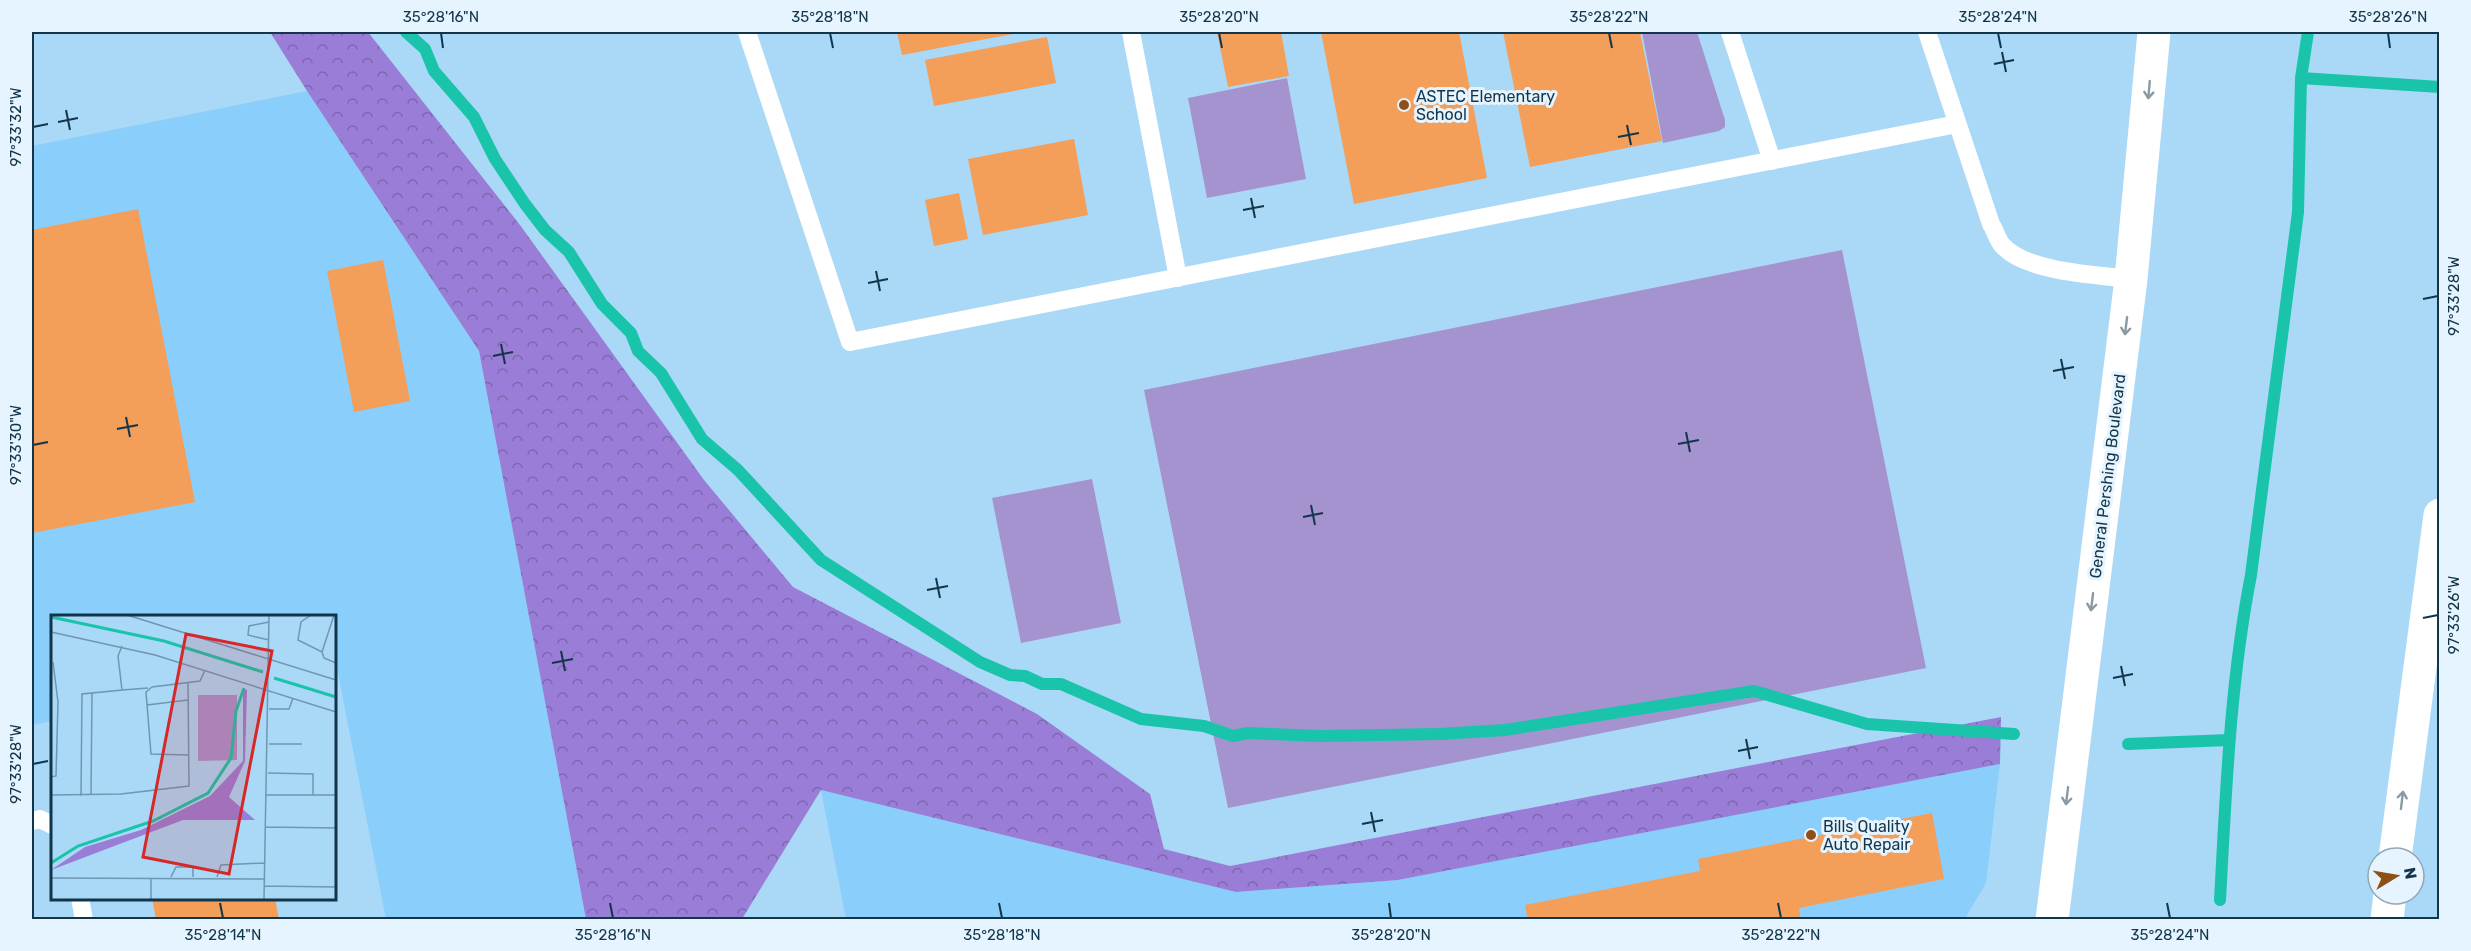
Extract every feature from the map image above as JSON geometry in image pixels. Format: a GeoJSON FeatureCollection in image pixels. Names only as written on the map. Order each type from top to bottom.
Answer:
{"type":"FeatureCollection","features":[{"type":"Feature","properties":{"kind":"main road","name":"General Pershing Boulevard"},"geometry":{"type":"LineString","coordinates":[[2052,920],[2131,279],[2154,32]]}},
{"type":"Feature","properties":{"kind":"main road"},"geometry":{"type":"LineString","coordinates":[[2397,846],[2439,515]]}},
{"type":"Feature","properties":{"kind":"lane"},"geometry":{"type":"LineString","coordinates":[[747,32],[850,342],[1957,124]]}},
{"type":"Feature","properties":{"kind":"lane"},"geometry":{"type":"LineString","coordinates":[[1131,32],[1178,278]]}},
{"type":"Feature","properties":{"kind":"lane"},"geometry":{"type":"LineString","coordinates":[[1730,32],[1772,161]]}},
{"type":"Feature","properties":{"kind":"lane"},"geometry":{"type":"LineString","coordinates":[[1927,32],[1992,224],[2002,244],[2018,257],[2053,269],[2131,279]]}},
{"type":"Feature","properties":{"kind":"lane"},"geometry":{"type":"LineString","coordinates":[[32,821],[40,819],[51,824]]}},
{"type":"Feature","properties":{"kind":"lane"},"geometry":{"type":"LineString","coordinates":[[80,900],[84,920]]}},
{"type":"Feature","properties":{"kind":"shaded area"},"geometry":{"type":"Polygon","coordinates":[[[1642,32],[1697,32],[1725,120],[1725,127],[1719,131],[1663,143],[1642,32]]]}},
{"type":"Feature","properties":{"kind":"shaded area"},"geometry":{"type":"Polygon","coordinates":[[[1287,78],[1306,179],[1207,198],[1188,98],[1287,78]]]}},
{"type":"Feature","properties":{"kind":"shaded area"},"geometry":{"type":"Polygon","coordinates":[[[307,91],[479,351],[586,919],[386,919],[336,663],[336,615],[51,615],[51,721],[32,725],[32,146],[307,91]]]}},
{"type":"Feature","properties":{"kind":"shaded area"},"geometry":{"type":"Polygon","coordinates":[[[1842,250],[1926,668],[1228,808],[1144,390],[1842,250]]]}},
{"type":"Feature","properties":{"kind":"shaded area"},"geometry":{"type":"Polygon","coordinates":[[[1092,479],[1121,623],[1021,643],[992,498],[1092,479]]]}},
{"type":"Feature","properties":{"kind":"shaded area","name":"Bills Quality Auto Repair"},"geometry":{"type":"Polygon","coordinates":[[[2000,764],[1986,883],[1964,920],[846,919],[821,790],[1236,892],[1398,880],[2000,764]]]}},
{"type":"Feature","properties":{"kind":"green space"},"geometry":{"type":"Polygon","coordinates":[[[270,32],[368,32],[520,225],[704,480],[793,587],[1037,714],[1150,794],[1164,849],[1230,866],[2001,717],[2000,764],[1398,880],[1236,892],[821,790],[742,919],[586,919],[479,351],[270,32]]]}},
{"type":"Feature","properties":{"kind":"building"},"geometry":{"type":"Polygon","coordinates":[[[897,32],[1018,32],[1018,33],[902,55],[897,32]]]}},
{"type":"Feature","properties":{"kind":"building"},"geometry":{"type":"Polygon","coordinates":[[[1217,32],[1281,32],[1289,76],[1228,87],[1217,32]]]}},
{"type":"Feature","properties":{"kind":"building","name":"ASTEC Elementary School"},"geometry":{"type":"Polygon","coordinates":[[[1321,32],[1459,32],[1487,178],[1354,204],[1321,32]]]}},
{"type":"Feature","properties":{"kind":"building","name":"ASTEC Elementary School"},"geometry":{"type":"Polygon","coordinates":[[[1503,32],[1640,32],[1662,141],[1530,167],[1503,32]]]}},
{"type":"Feature","properties":{"kind":"building"},"geometry":{"type":"Polygon","coordinates":[[[1047,37],[1056,83],[934,106],[925,60],[1047,37]]]}},
{"type":"Feature","properties":{"kind":"building"},"geometry":{"type":"Polygon","coordinates":[[[1074,139],[1088,215],[983,235],[968,159],[1074,139]]]}},
{"type":"Feature","properties":{"kind":"building"},"geometry":{"type":"Polygon","coordinates":[[[959,193],[968,239],[934,246],[925,200],[959,193]]]}},
{"type":"Feature","properties":{"kind":"building"},"geometry":{"type":"Polygon","coordinates":[[[138,209],[195,502],[32,533],[32,230],[138,209]]]}},
{"type":"Feature","properties":{"kind":"building"},"geometry":{"type":"Polygon","coordinates":[[[383,260],[410,401],[354,412],[327,271],[383,260]]]}},
{"type":"Feature","properties":{"kind":"building"},"geometry":{"type":"Polygon","coordinates":[[[1932,813],[1944,879],[1799,908],[1801,920],[1528,920],[1525,905],[1700,871],[1698,859],[1932,813]]]}},
{"type":"Feature","properties":{"kind":"building"},"geometry":{"type":"Polygon","coordinates":[[[152,900],[275,900],[279,920],[156,920],[152,900]]]}},
{"type":"Feature","properties":{"kind":"waterway"},"geometry":{"type":"LineString","coordinates":[[406,32],[425,49],[434,71],[474,117],[495,159],[525,204],[545,230],[569,252],[602,304],[631,333],[638,351],[661,373],[702,439],[738,470],[821,560],[980,662],[1010,675],[1025,676],[1042,684],[1061,684],[1141,719],[1204,726],[1233,736],[1248,733],[1320,736],[1440,734],[1505,730],[1754,691],[1867,724],[2014,734]]}},
{"type":"Feature","properties":{"kind":"waterway"},"geometry":{"type":"LineString","coordinates":[[2220,900],[2224,818],[2238,656],[2251,575],[2298,212],[2301,78],[2308,32]]}},
{"type":"Feature","properties":{"kind":"waterway"},"geometry":{"type":"LineString","coordinates":[[2301,78],[2440,87]]}},
{"type":"Feature","properties":{"kind":"waterway"},"geometry":{"type":"LineString","coordinates":[[2128,744],[2229,740]]}},
{"type":"Feature","properties":{"kind":"place","name":"ASTEC Elementary School"},"geometry":{"type":"Point","coordinates":[1404,105]}},
{"type":"Feature","properties":{"kind":"place","name":"Bills Quality Auto Repair"},"geometry":{"type":"Point","coordinates":[1811,835]}}]}
